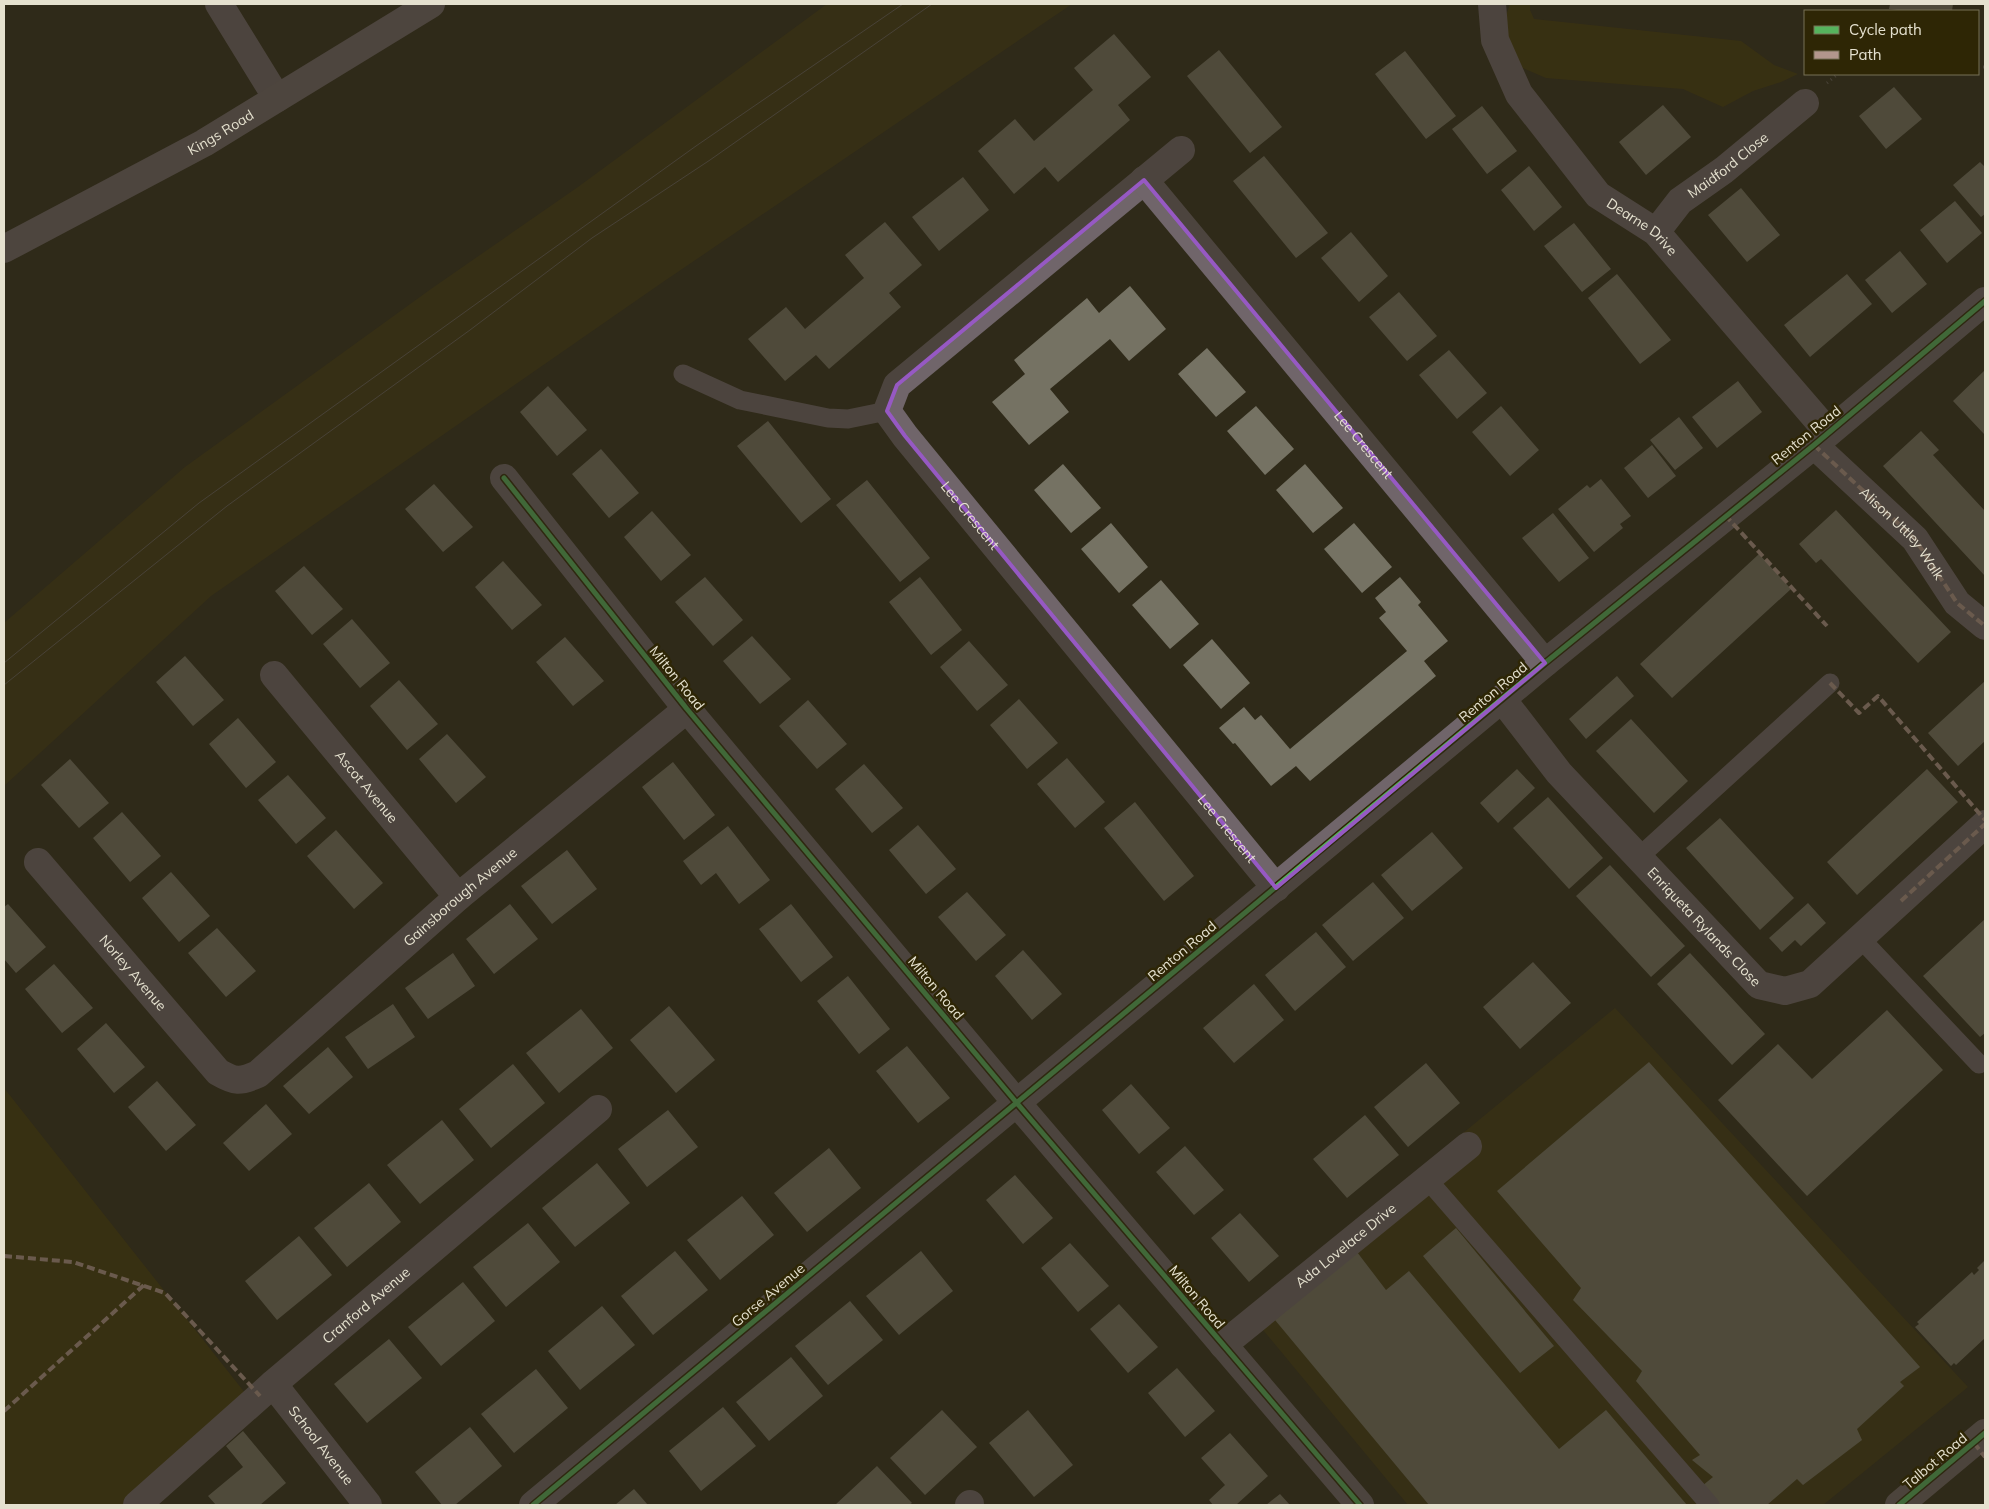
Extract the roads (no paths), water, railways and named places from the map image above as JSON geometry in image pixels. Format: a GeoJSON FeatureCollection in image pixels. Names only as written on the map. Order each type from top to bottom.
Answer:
{"type":"FeatureCollection","features":[{"type":"Feature","properties":{"kind":"main road","name":"Talbot Road"},"geometry":{"type":"LineString","coordinates":[[1899,1505],[1985,1433]]}},
{"type":"Feature","properties":{"kind":"street"},"geometry":{"type":"LineString","coordinates":[[219,4],[277,98]]}},
{"type":"Feature","properties":{"kind":"street","name":"Kings Road"},"geometry":{"type":"LineString","coordinates":[[4,249],[204,142],[431,4]]}},
{"type":"Feature","properties":{"kind":"street","name":"Dearne Drive"},"geometry":{"type":"LineString","coordinates":[[1492,4],[1495,40],[1518,94],[1598,195],[1656,232],[1821,438]]}},
{"type":"Feature","properties":{"kind":"street","name":"Maidford Close"},"geometry":{"type":"LineString","coordinates":[[1656,232],[1680,201],[1724,170],[1806,104]]}},
{"type":"Feature","properties":{"kind":"street"},"geometry":{"type":"LineString","coordinates":[[887,411],[897,385],[1181,150]]}},
{"type":"Feature","properties":{"kind":"street","name":"Lee Crescent"},"geometry":{"type":"LineString","coordinates":[[1144,180],[1545,663]]}},
{"type":"Feature","properties":{"kind":"street","name":"Renton Road"},"geometry":{"type":"LineString","coordinates":[[1016,1102],[1985,301]]}},
{"type":"Feature","properties":{"kind":"street","name":"Lee Crescent"},"geometry":{"type":"LineString","coordinates":[[887,411],[905,436],[1276,888]]}},
{"type":"Feature","properties":{"kind":"street","name":"Alison Uttley Walk"},"geometry":{"type":"LineString","coordinates":[[1821,438],[1915,540],[1957,603],[1985,626]]}},
{"type":"Feature","properties":{"kind":"street","name":"Milton Road"},"geometry":{"type":"LineString","coordinates":[[504,478],[687,709],[1016,1102],[1360,1505]]}},
{"type":"Feature","properties":{"kind":"street","name":"Ascot Avenue"},"geometry":{"type":"LineString","coordinates":[[274,676],[458,897]]}},
{"type":"Feature","properties":{"kind":"street","name":"Enriqueta Rylands Close"},"geometry":{"type":"LineString","coordinates":[[1502,699],[1559,773],[1760,986],[1785,992],[1810,984],[1983,826]]}},
{"type":"Feature","properties":{"kind":"street","name":"Gainsborough Avenue"},"geometry":{"type":"LineString","coordinates":[[233,1080],[245,1080],[258,1074],[458,897],[687,709]]}},
{"type":"Feature","properties":{"kind":"street","name":"Norley Avenue"},"geometry":{"type":"LineString","coordinates":[[38,862],[218,1072],[233,1080]]}},
{"type":"Feature","properties":{"kind":"street","name":"Gorse Avenue"},"geometry":{"type":"LineString","coordinates":[[533,1505],[1016,1102]]}},
{"type":"Feature","properties":{"kind":"street","name":"Cranford Avenue"},"geometry":{"type":"LineString","coordinates":[[137,1505],[273,1384],[598,1109]]}},
{"type":"Feature","properties":{"kind":"street","name":"Ada Lovelace Drive"},"geometry":{"type":"LineString","coordinates":[[1224,1345],[1468,1146]]}},
{"type":"Feature","properties":{"kind":"street","name":"School Avenue"},"geometry":{"type":"LineString","coordinates":[[273,1384],[368,1505]]}},
{"type":"Feature","properties":{"kind":"lane"},"geometry":{"type":"LineString","coordinates":[[683,374],[740,400],[828,418],[848,419],[887,411]]}},
{"type":"Feature","properties":{"kind":"lane"},"geometry":{"type":"LineString","coordinates":[[1639,857],[1830,683]]}},
{"type":"Feature","properties":{"kind":"lane"},"geometry":{"type":"LineString","coordinates":[[1860,938],[1979,1064]]}},
{"type":"Feature","properties":{"kind":"lane"},"geometry":{"type":"LineString","coordinates":[[1427,1180],[1710,1505]]}},
{"type":"Feature","properties":{"kind":"tram line"},"geometry":{"type":"LineString","coordinates":[[4,663],[199,503],[696,146],[903,4]]}},
{"type":"Feature","properties":{"kind":"tram line"},"geometry":{"type":"LineString","coordinates":[[4,685],[227,506],[470,330],[592,238],[710,160],[932,4]]}}]}
